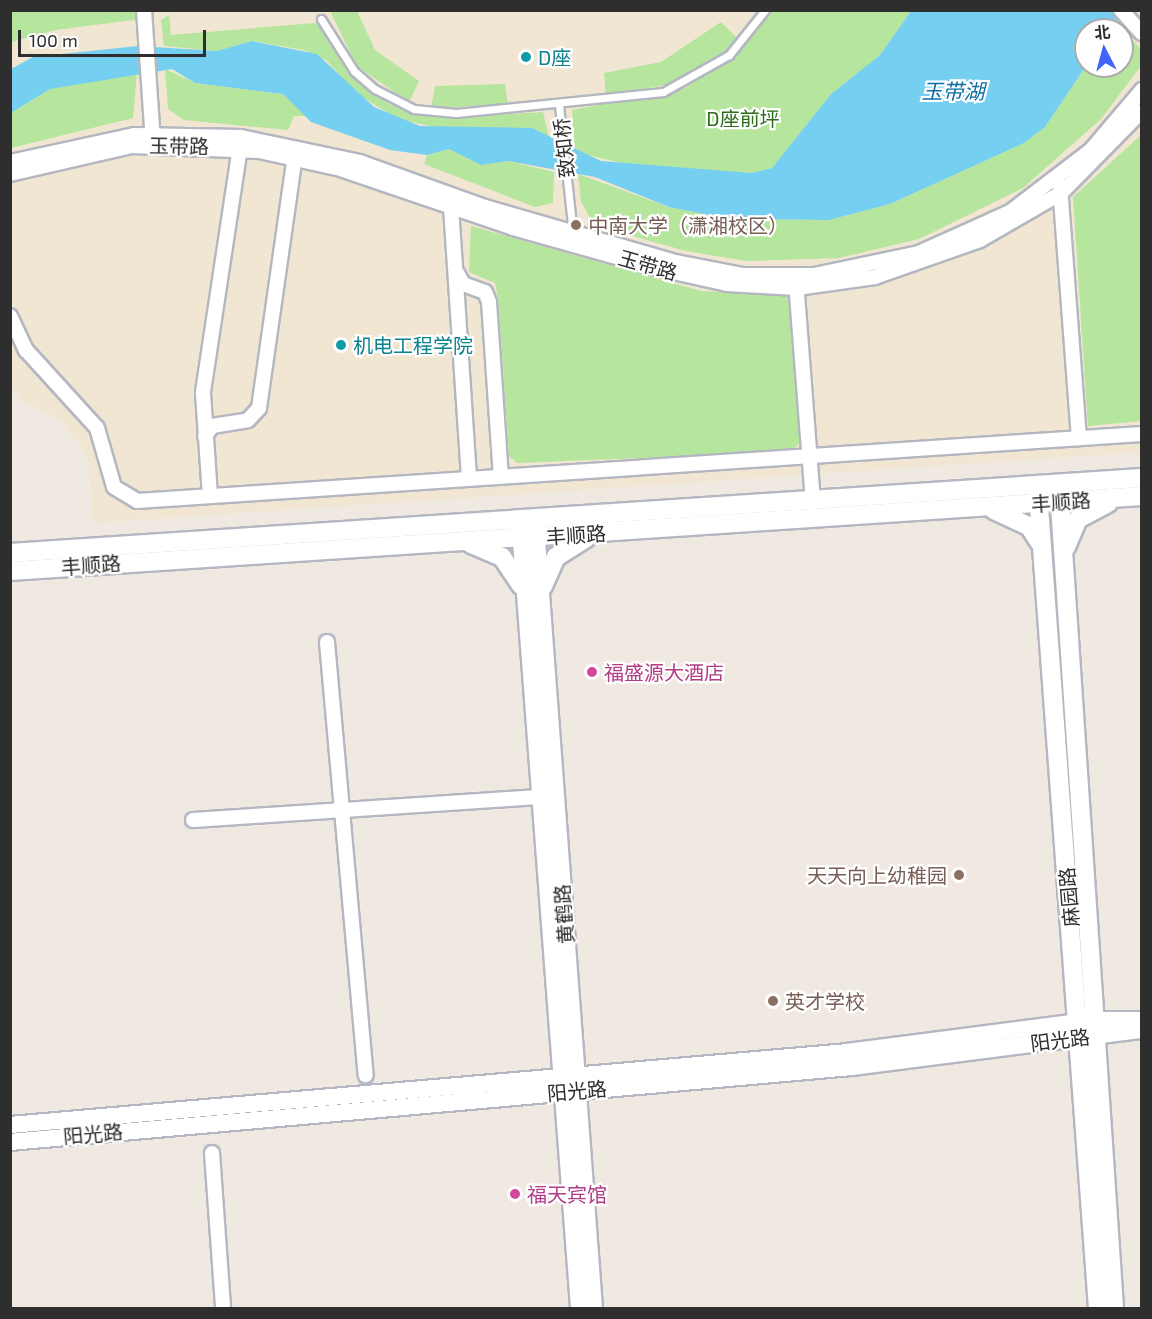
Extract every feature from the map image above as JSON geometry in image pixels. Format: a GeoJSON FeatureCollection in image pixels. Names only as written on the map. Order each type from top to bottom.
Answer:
{"type":"FeatureCollection","features":[{"type":"Feature","properties":{"kind":"main road"},"geometry":{"type":"LineString","coordinates":[[1114,1308],[1087,1029],[1059,493],[1142,478]]}},
{"type":"Feature","properties":{"kind":"main road"},"geometry":{"type":"LineString","coordinates":[[10,554],[528,529],[813,502],[1038,494]]}},
{"type":"Feature","properties":{"kind":"main road","name":"丰顺路"},"geometry":{"type":"LineString","coordinates":[[10,571],[448,542],[528,529],[605,533],[966,508],[1038,494],[1133,497]]}},
{"type":"Feature","properties":{"kind":"main road","name":"麻园路"},"geometry":{"type":"LineString","coordinates":[[1038,494],[1087,1029],[1098,1308]]}},
{"type":"Feature","properties":{"kind":"main road"},"geometry":{"type":"LineString","coordinates":[[1064,567],[1067,541],[1078,519],[1133,497]]}},
{"type":"Feature","properties":{"kind":"main road"},"geometry":{"type":"LineString","coordinates":[[966,508],[1018,518],[1037,536],[1042,553]]}},
{"type":"Feature","properties":{"kind":"main road","name":"黄鹤路"},"geometry":{"type":"LineString","coordinates":[[528,529],[570,1085],[593,1308]]}},
{"type":"Feature","properties":{"kind":"main road"},"geometry":{"type":"LineString","coordinates":[[535,611],[556,556],[582,539],[605,533]]}},
{"type":"Feature","properties":{"kind":"main road"},"geometry":{"type":"LineString","coordinates":[[448,542],[479,546],[507,561],[535,611]]}},
{"type":"Feature","properties":{"kind":"main road"},"geometry":{"type":"LineString","coordinates":[[570,1085],[580,1308]]}},
{"type":"Feature","properties":{"kind":"street"},"geometry":{"type":"LineString","coordinates":[[10,162],[97,140],[156,139],[149,39],[144,10]]}},
{"type":"Feature","properties":{"kind":"street"},"geometry":{"type":"LineString","coordinates":[[149,39],[150,10]]}},
{"type":"Feature","properties":{"kind":"street"},"geometry":{"type":"LineString","coordinates":[[1121,10],[1137,22]]}},
{"type":"Feature","properties":{"kind":"street"},"geometry":{"type":"LineString","coordinates":[[813,502],[796,282],[849,270],[951,241],[1010,212],[1060,178],[1142,90]]}},
{"type":"Feature","properties":{"kind":"street","name":"玉带路"},"geometry":{"type":"LineString","coordinates":[[10,174],[98,151],[156,139],[241,142],[296,152],[451,207],[574,239],[704,279],[796,282],[874,277],[944,256],[1061,193],[1140,114]]}},
{"type":"Feature","properties":{"kind":"street"},"geometry":{"type":"LineString","coordinates":[[210,496],[203,404],[241,142]]}},
{"type":"Feature","properties":{"kind":"street"},"geometry":{"type":"LineString","coordinates":[[205,436],[209,428],[222,423],[248,420],[259,408],[296,152],[574,239]]}},
{"type":"Feature","properties":{"kind":"street"},"geometry":{"type":"LineString","coordinates":[[1060,178],[1079,438]]}},
{"type":"Feature","properties":{"kind":"street"},"geometry":{"type":"LineString","coordinates":[[451,207],[469,478]]}},
{"type":"Feature","properties":{"kind":"street"},"geometry":{"type":"LineString","coordinates":[[456,268],[463,284],[485,292],[489,302],[501,476]]}},
{"type":"Feature","properties":{"kind":"street"},"geometry":{"type":"LineString","coordinates":[[458,303],[460,292],[473,288]]}},
{"type":"Feature","properties":{"kind":"street"},"geometry":{"type":"LineString","coordinates":[[10,316],[26,350],[97,428],[109,479],[120,494],[137,501],[1142,434]]}},
{"type":"Feature","properties":{"kind":"street"},"geometry":{"type":"LineString","coordinates":[[203,404],[210,418],[222,423]]}},
{"type":"Feature","properties":{"kind":"street"},"geometry":{"type":"LineString","coordinates":[[327,642],[366,1075]]}},
{"type":"Feature","properties":{"kind":"street"},"geometry":{"type":"LineString","coordinates":[[194,820],[548,796]]}},
{"type":"Feature","properties":{"kind":"street","name":"阳光路"},"geometry":{"type":"LineString","coordinates":[[10,1125],[852,1067],[1142,1020]]}},
{"type":"Feature","properties":{"kind":"street","name":"阳光路"},"geometry":{"type":"LineString","coordinates":[[1087,1029],[1142,1030]]}},
{"type":"Feature","properties":{"kind":"street","name":"阳光路"},"geometry":{"type":"LineString","coordinates":[[10,1142],[570,1085]]}},
{"type":"Feature","properties":{"kind":"street"},"geometry":{"type":"LineString","coordinates":[[212,1152],[224,1308]]}},
{"type":"Feature","properties":{"kind":"lane"},"geometry":{"type":"LineString","coordinates":[[321,19],[363,79],[414,109],[469,113],[643,97],[680,86],[729,55],[765,10]]}},
{"type":"Feature","properties":{"kind":"lane","name":"致知桥"},"geometry":{"type":"LineString","coordinates":[[560,105],[574,239]]}},
{"type":"Feature","properties":{"kind":"shaded area","name":"中南大学（潇湘校区）"},"geometry":{"type":"Polygon","coordinates":[[[10,11],[1141,11],[1141,452],[93,523],[88,457],[61,420],[24,402],[11,385],[10,11]]]}},
{"type":"Feature","properties":{"kind":"green space"},"geometry":{"type":"Polygon","coordinates":[[[11,11],[139,11],[141,19],[56,30],[11,42],[11,11]]]}},
{"type":"Feature","properties":{"kind":"green space"},"geometry":{"type":"Polygon","coordinates":[[[330,11],[357,11],[375,50],[419,81],[409,102],[357,66],[330,11]]]}},
{"type":"Feature","properties":{"kind":"green space","name":"D座前坪"},"geometry":{"type":"Polygon","coordinates":[[[770,11],[911,11],[880,55],[831,94],[772,168],[751,173],[638,167],[575,152],[572,110],[685,88],[733,56],[770,11]]]}},
{"type":"Feature","properties":{"kind":"green space"},"geometry":{"type":"Polygon","coordinates":[[[169,15],[171,35],[315,23],[328,33],[350,73],[390,105],[448,118],[543,112],[550,141],[532,128],[439,128],[398,119],[357,94],[327,61],[304,50],[252,41],[217,51],[164,46],[161,20],[169,15]]]}},
{"type":"Feature","properties":{"kind":"green space"},"geometry":{"type":"Polygon","coordinates":[[[721,22],[738,39],[714,61],[675,83],[606,96],[604,73],[661,62],[721,22]]]}},
{"type":"Feature","properties":{"kind":"green space"},"geometry":{"type":"Polygon","coordinates":[[[1134,42],[1140,48],[1141,66],[1134,75],[1134,42]]]}},
{"type":"Feature","properties":{"kind":"green space"},"geometry":{"type":"Polygon","coordinates":[[[165,69],[195,83],[283,94],[307,116],[294,116],[288,130],[184,120],[168,109],[165,69]]]}},
{"type":"Feature","properties":{"kind":"green space"},"geometry":{"type":"Polygon","coordinates":[[[137,71],[133,118],[11,148],[11,113],[50,89],[137,71]]]}},
{"type":"Feature","properties":{"kind":"green space"},"geometry":{"type":"Polygon","coordinates":[[[1078,78],[1132,78],[1101,119],[1023,188],[919,239],[839,258],[746,261],[686,251],[604,228],[590,218],[581,201],[578,174],[669,207],[729,219],[829,220],[890,204],[1024,143],[1045,127],[1078,78]]]}},
{"type":"Feature","properties":{"kind":"green space"},"geometry":{"type":"Polygon","coordinates":[[[505,84],[508,105],[431,108],[435,86],[505,84]]]}},
{"type":"Feature","properties":{"kind":"green space"},"geometry":{"type":"Polygon","coordinates":[[[1141,135],[1141,421],[1088,426],[1073,197],[1141,135]]]}},
{"type":"Feature","properties":{"kind":"green space"},"geometry":{"type":"Polygon","coordinates":[[[449,149],[481,165],[508,161],[554,172],[553,203],[535,207],[424,164],[427,155],[449,149]]]}},
{"type":"Feature","properties":{"kind":"green space"},"geometry":{"type":"Polygon","coordinates":[[[471,226],[701,291],[788,296],[794,311],[803,435],[798,444],[792,452],[517,463],[509,456],[498,298],[495,283],[469,272],[471,226]]]}},
{"type":"Feature","properties":{"kind":"water","name":"玉带湖"},"geometry":{"type":"Polygon","coordinates":[[[911,11],[1124,11],[1118,18],[1074,18],[1074,78],[1078,78],[1045,127],[1024,143],[890,204],[829,220],[729,219],[669,207],[595,177],[508,161],[481,165],[449,149],[427,155],[390,150],[311,122],[283,94],[195,83],[172,69],[50,89],[11,113],[11,69],[33,57],[138,46],[217,51],[252,41],[317,54],[374,107],[420,126],[532,128],[601,161],[751,173],[772,168],[831,94],[880,55],[911,11]]]}},
{"type":"Feature","properties":{"kind":"place","name":"D座"},"geometry":{"type":"Point","coordinates":[526,57]}},
{"type":"Feature","properties":{"kind":"place","name":"中南大学（潇湘校区）"},"geometry":{"type":"Point","coordinates":[576,225]}},
{"type":"Feature","properties":{"kind":"place","name":"机电工程学院"},"geometry":{"type":"Point","coordinates":[341,345]}},
{"type":"Feature","properties":{"kind":"place","name":"福盛源大酒店"},"geometry":{"type":"Point","coordinates":[592,672]}},
{"type":"Feature","properties":{"kind":"place","name":"天天向上幼稚园"},"geometry":{"type":"Point","coordinates":[959,875]}},
{"type":"Feature","properties":{"kind":"place","name":"英才学校"},"geometry":{"type":"Point","coordinates":[773,1001]}},
{"type":"Feature","properties":{"kind":"place","name":"福天宾馆"},"geometry":{"type":"Point","coordinates":[515,1194]}}]}
